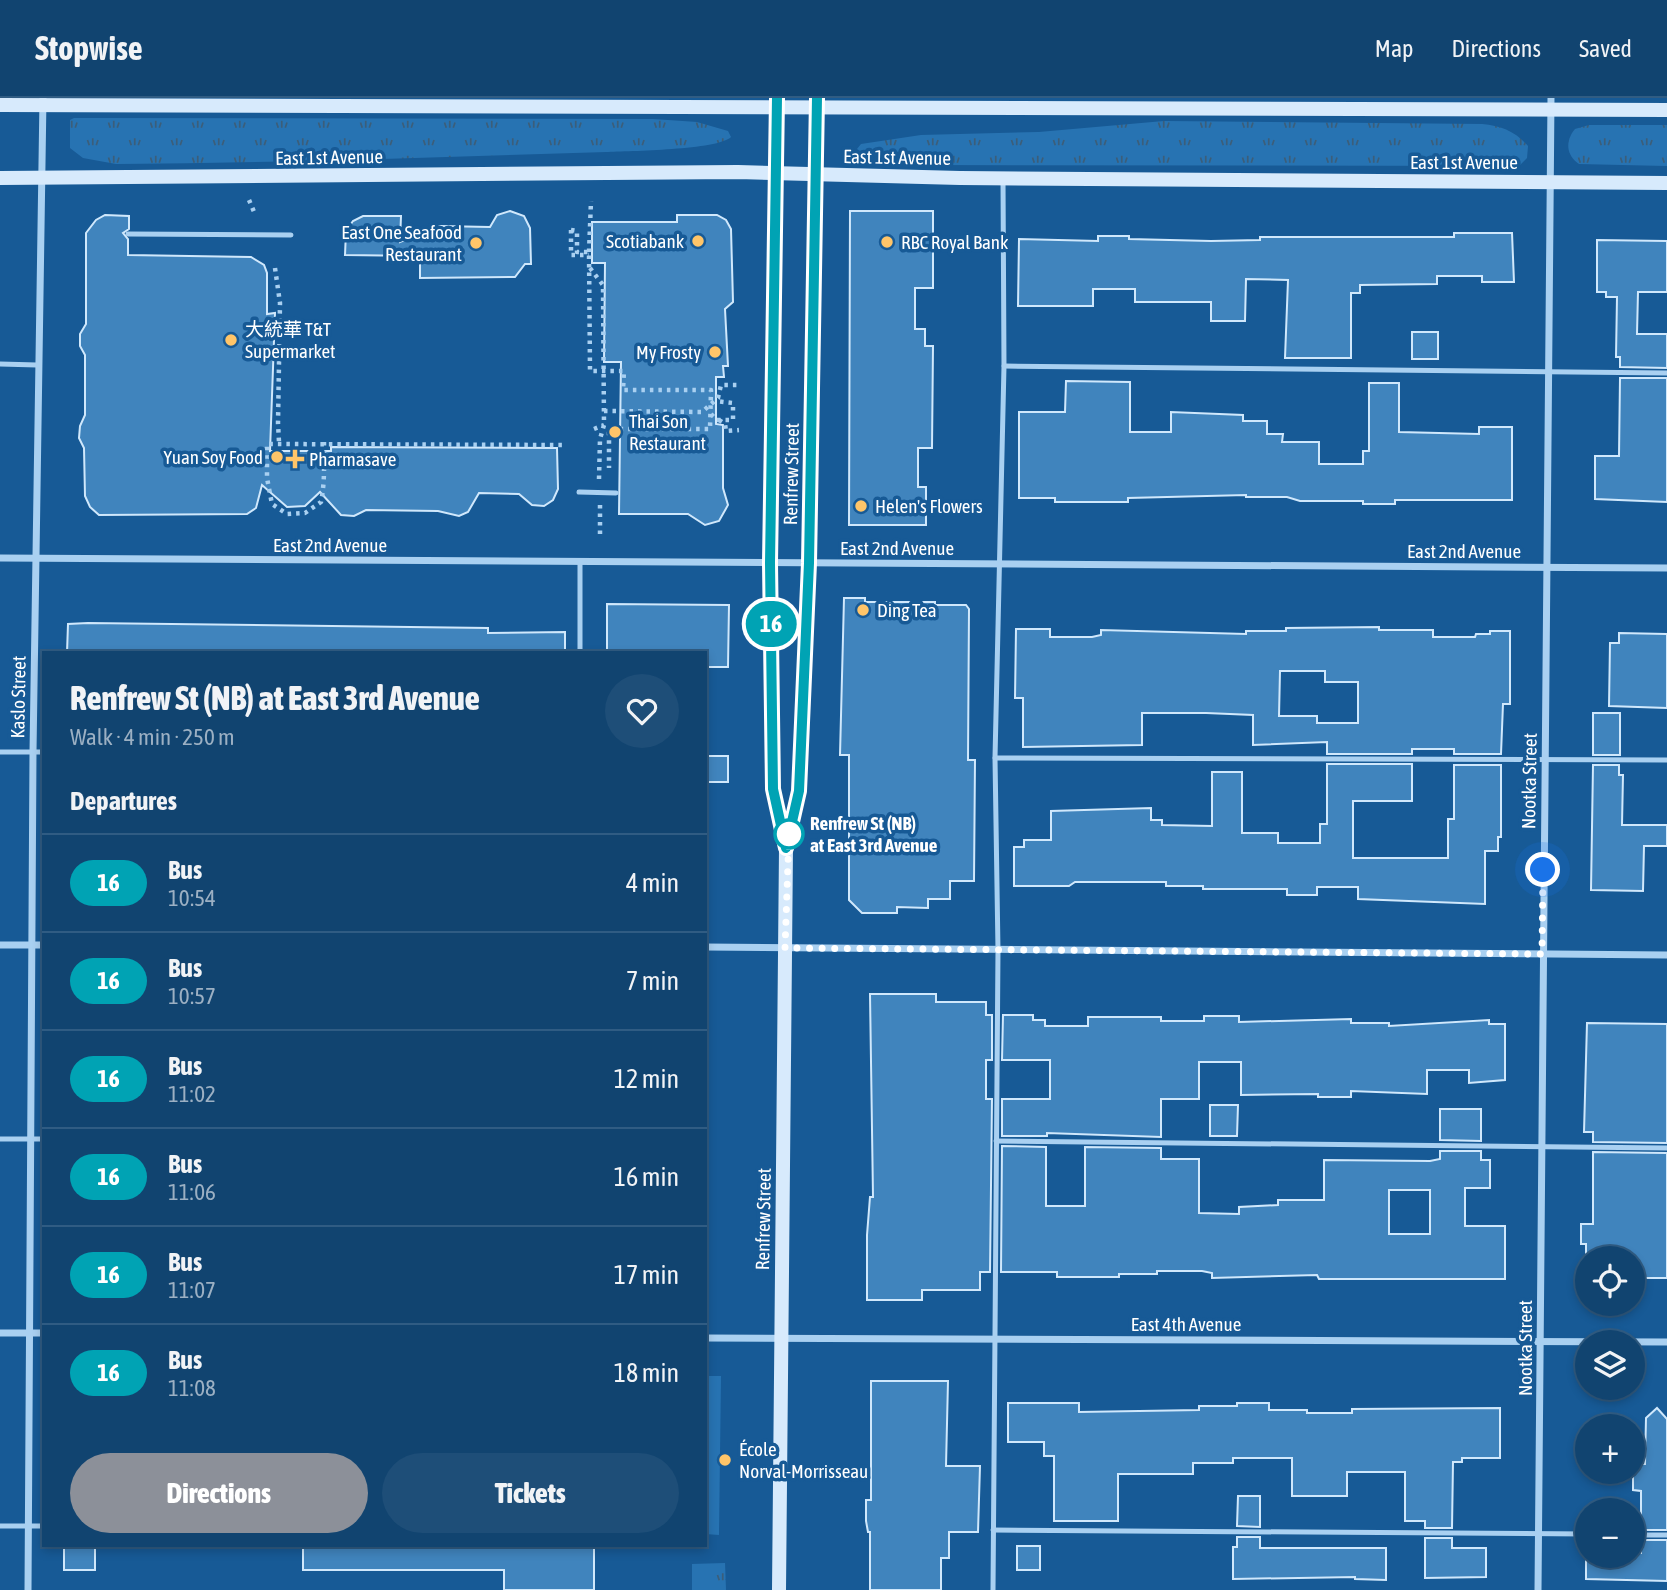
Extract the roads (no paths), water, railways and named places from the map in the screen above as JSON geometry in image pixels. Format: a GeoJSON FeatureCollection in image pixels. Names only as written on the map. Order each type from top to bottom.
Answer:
{"type":"FeatureCollection","features":[{"type":"Feature","properties":{"kind":"main road"},"geometry":{"type":"LineString","coordinates":[[0,105],[43,101],[1551,104],[1667,110]]}},
{"type":"Feature","properties":{"kind":"main road","name":"Renfrew Street"},"geometry":{"type":"LineString","coordinates":[[777,103],[770,563],[773,789],[786,848]]}},
{"type":"Feature","properties":{"kind":"main road","name":"Renfrew Street"},"geometry":{"type":"LineString","coordinates":[[779,1590],[786,848],[799,791],[809,563],[817,104]]}},
{"type":"Feature","properties":{"kind":"main road","name":"East 1st Avenue"},"geometry":{"type":"LineString","coordinates":[[0,178],[775,173],[1003,178],[1667,183]]}},
{"type":"Feature","properties":{"kind":"street","name":"Kaslo Street"},"geometry":{"type":"LineString","coordinates":[[28,1590],[31,1333],[29,1139],[37,365],[43,101]]}},
{"type":"Feature","properties":{"kind":"street","name":"Nootka Street"},"geometry":{"type":"LineString","coordinates":[[1538,1590],[1544,1147],[1542,954],[1551,104]]}},
{"type":"Feature","properties":{"kind":"street","name":"East 2nd Avenue"},"geometry":{"type":"LineString","coordinates":[[0,558],[1667,568]]}},
{"type":"Feature","properties":{"kind":"street"},"geometry":{"type":"LineString","coordinates":[[0,945],[42,945]]}},
{"type":"Feature","properties":{"kind":"street"},"geometry":{"type":"LineString","coordinates":[[707,947],[1667,955]]}},
{"type":"Feature","properties":{"kind":"street"},"geometry":{"type":"LineString","coordinates":[[0,1333],[42,1333]]}},
{"type":"Feature","properties":{"kind":"street","name":"East 4th Avenue"},"geometry":{"type":"LineString","coordinates":[[707,1338],[1667,1342]]}},
{"type":"Feature","properties":{"kind":"lane"},"geometry":{"type":"LineString","coordinates":[[993,1590],[998,950],[995,758],[1004,366],[1003,178]]}},
{"type":"Feature","properties":{"kind":"lane"},"geometry":{"type":"LineString","coordinates":[[128,234],[291,235]]}},
{"type":"Feature","properties":{"kind":"lane"},"geometry":{"type":"LineString","coordinates":[[0,364],[37,365]]}},
{"type":"Feature","properties":{"kind":"lane"},"geometry":{"type":"LineString","coordinates":[[1004,366],[1667,373]]}},
{"type":"Feature","properties":{"kind":"lane"},"geometry":{"type":"LineString","coordinates":[[579,492],[616,493]]}},
{"type":"Feature","properties":{"kind":"lane"},"geometry":{"type":"LineString","coordinates":[[580,562],[580,651]]}},
{"type":"Feature","properties":{"kind":"lane"},"geometry":{"type":"LineString","coordinates":[[0,752],[42,752]]}},
{"type":"Feature","properties":{"kind":"lane"},"geometry":{"type":"LineString","coordinates":[[995,758],[1667,760]]}},
{"type":"Feature","properties":{"kind":"lane"},"geometry":{"type":"LineString","coordinates":[[0,1139],[42,1139]]}},
{"type":"Feature","properties":{"kind":"lane"},"geometry":{"type":"LineString","coordinates":[[996,1141],[1667,1148]]}},
{"type":"Feature","properties":{"kind":"lane"},"geometry":{"type":"LineString","coordinates":[[0,1526],[42,1526]]}},
{"type":"Feature","properties":{"kind":"lane"},"geometry":{"type":"LineString","coordinates":[[993,1530],[1575,1534]]}},
{"type":"Feature","properties":{"kind":"lane"},"geometry":{"type":"LineString","coordinates":[[1645,1535],[1667,1535]]}},
{"type":"Feature","properties":{"kind":"place","name":"Scotiabank"},"geometry":{"type":"Point","coordinates":[698,241]}},
{"type":"Feature","properties":{"kind":"place","name":"RBC Royal Bank"},"geometry":{"type":"Point","coordinates":[887,242]}},
{"type":"Feature","properties":{"kind":"place","name":"East One Seafood Restaurant"},"geometry":{"type":"Point","coordinates":[476,243]}},
{"type":"Feature","properties":{"kind":"place","name":"大統華 T&T Supermarket"},"geometry":{"type":"Point","coordinates":[231,340]}},
{"type":"Feature","properties":{"kind":"place","name":"My Frosty"},"geometry":{"type":"Point","coordinates":[715,352]}},
{"type":"Feature","properties":{"kind":"place","name":"Thai Son Restaurant"},"geometry":{"type":"Point","coordinates":[615,432]}},
{"type":"Feature","properties":{"kind":"place","name":"Yuan Soy Food"},"geometry":{"type":"Point","coordinates":[277,457]}},
{"type":"Feature","properties":{"kind":"place","name":"Pharmasave"},"geometry":{"type":"Point","coordinates":[295,459]}},
{"type":"Feature","properties":{"kind":"place","name":"Helen's Flowers"},"geometry":{"type":"Point","coordinates":[861,506]}},
{"type":"Feature","properties":{"kind":"place","name":"Ding Tea"},"geometry":{"type":"Point","coordinates":[863,610]}},
{"type":"Feature","properties":{"kind":"place","name":"Renfrew St (NB) at East 3rd Avenue"},"geometry":{"type":"Point","coordinates":[789,834]}},
{"type":"Feature","properties":{"kind":"place","name":"École Norval-Morrisseau"},"geometry":{"type":"Point","coordinates":[725,1460]}}]}
